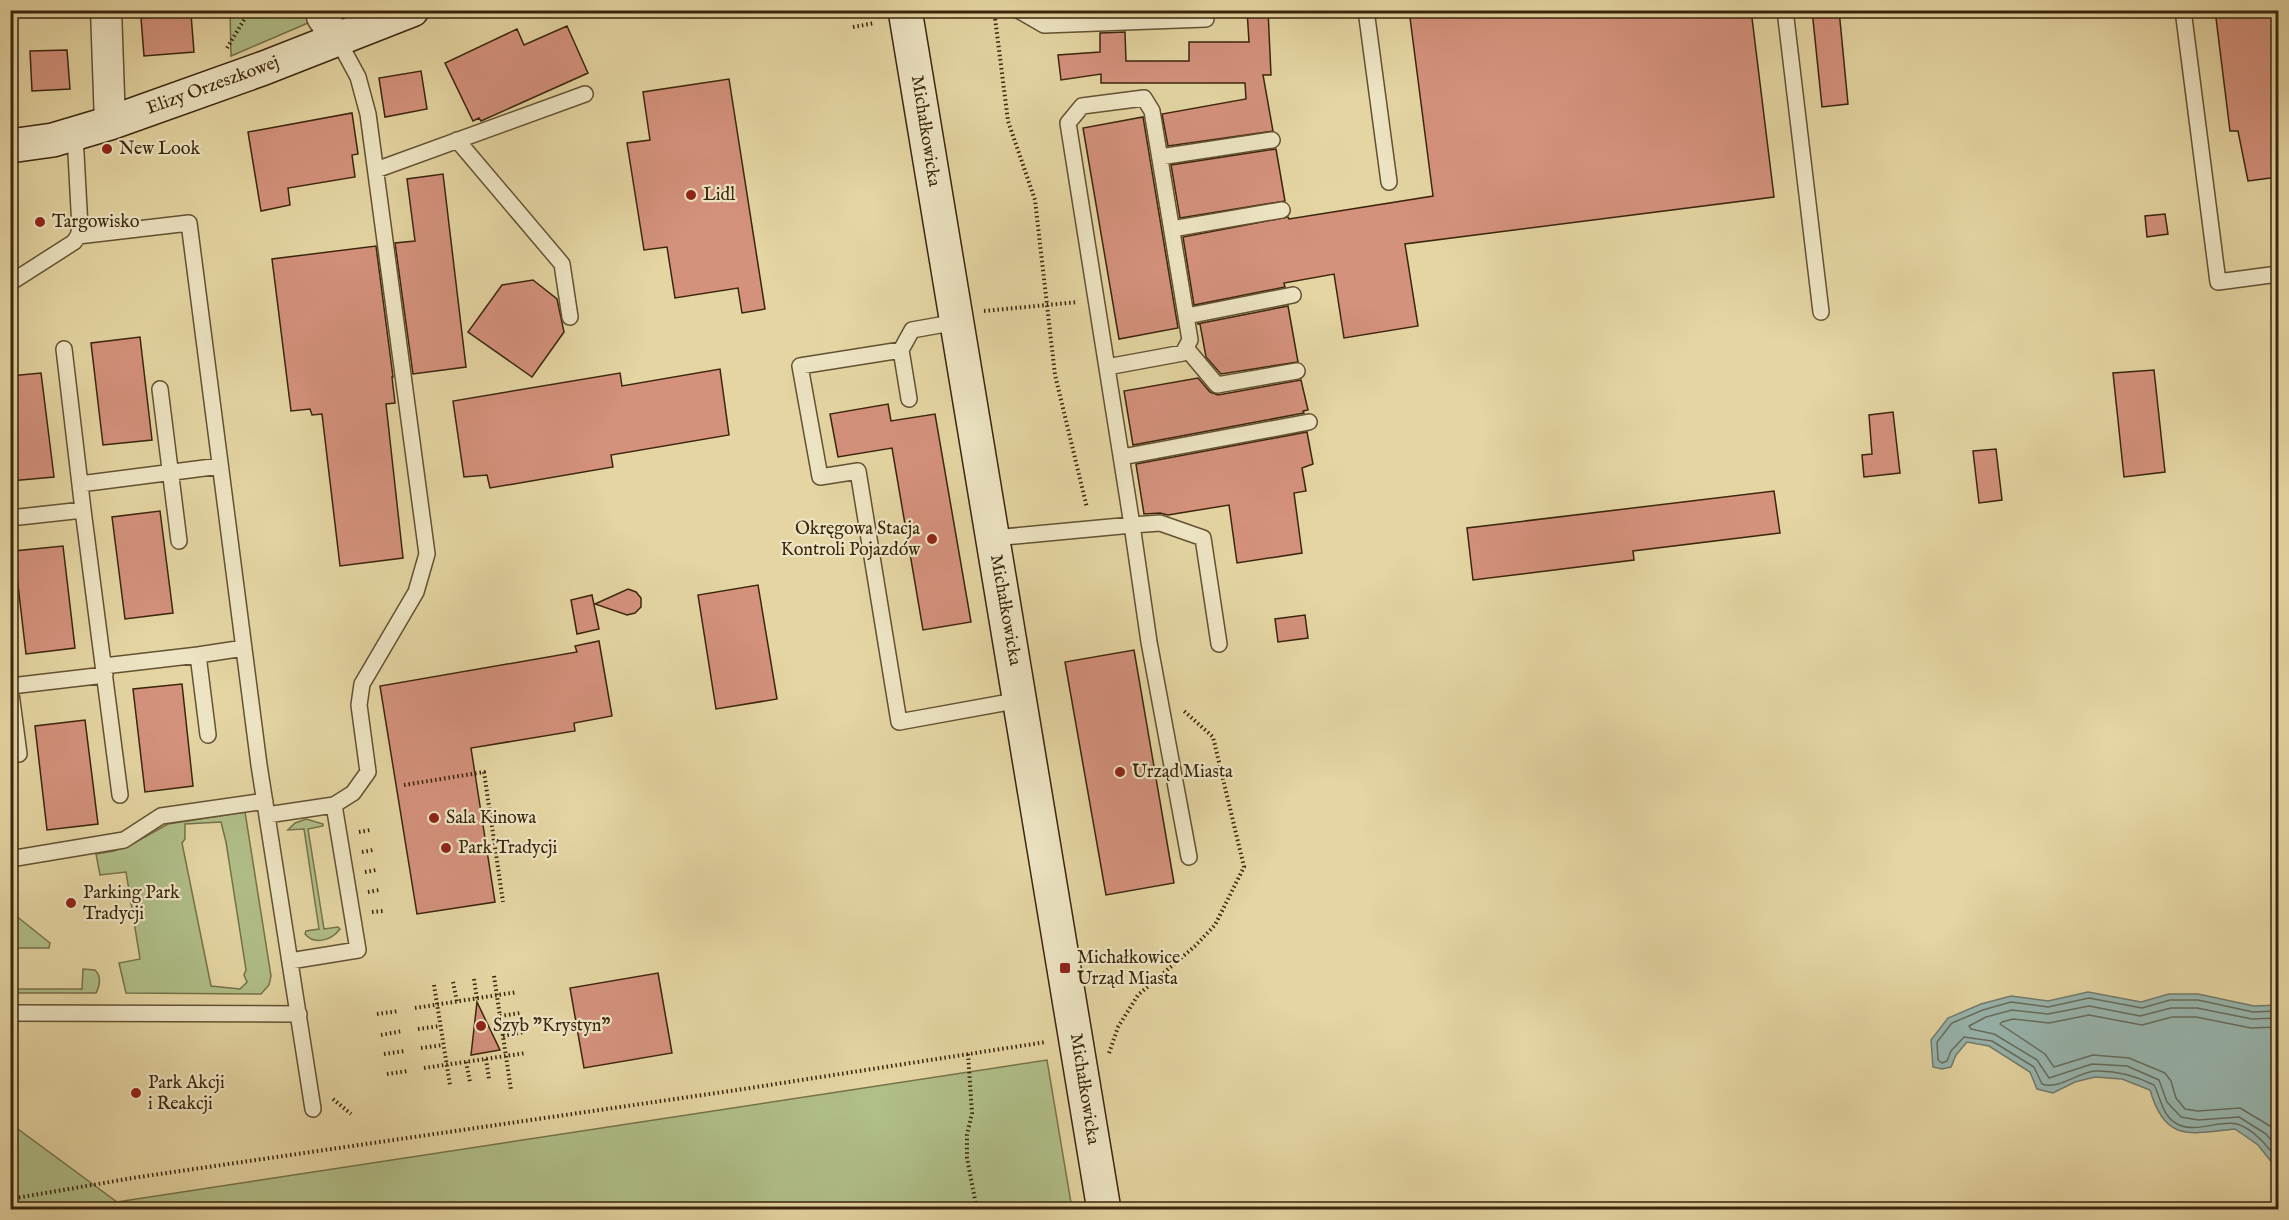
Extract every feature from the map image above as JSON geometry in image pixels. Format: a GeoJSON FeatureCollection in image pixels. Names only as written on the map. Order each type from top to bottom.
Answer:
{"type":"FeatureCollection","features":[{"type":"Feature","properties":{"kind":"street"},"geometry":{"type":"LineString","coordinates":[[106,10],[110,123]]}},
{"type":"Feature","properties":{"kind":"street"},"geometry":{"type":"LineString","coordinates":[[322,10],[322,17],[338,40]]}},
{"type":"Feature","properties":{"kind":"street","name":"Elizy Orzeszkowej"},"geometry":{"type":"LineString","coordinates":[[10,146],[64,137],[110,123],[338,40],[412,10]]}},
{"type":"Feature","properties":{"kind":"street","name":"Michałkowicka"},"geometry":{"type":"LineString","coordinates":[[905,10],[969,317],[993,538],[1104,1209]]}},
{"type":"Feature","properties":{"kind":"street"},"geometry":{"type":"LineString","coordinates":[[10,163],[64,137]]}},
{"type":"Feature","properties":{"kind":"lane"},"geometry":{"type":"LineString","coordinates":[[1018,10],[1044,25],[1206,19]]}},
{"type":"Feature","properties":{"kind":"lane"},"geometry":{"type":"LineString","coordinates":[[1366,10],[1389,182]]}},
{"type":"Feature","properties":{"kind":"lane"},"geometry":{"type":"LineString","coordinates":[[1785,10],[1821,312]]}},
{"type":"Feature","properties":{"kind":"lane"},"geometry":{"type":"LineString","coordinates":[[2183,10],[2218,282],[2278,274]]}},
{"type":"Feature","properties":{"kind":"lane"},"geometry":{"type":"LineString","coordinates":[[10,859],[124,840],[161,816],[334,805],[353,793],[368,772],[359,705],[362,684],[416,592],[427,554],[368,114],[358,77],[338,40]]}},
{"type":"Feature","properties":{"kind":"lane"},"geometry":{"type":"LineString","coordinates":[[376,170],[585,94]]}},
{"type":"Feature","properties":{"kind":"lane"},"geometry":{"type":"LineString","coordinates":[[1107,367],[1183,353],[1190,340],[1152,111],[1144,98],[1082,106],[1068,123],[1096,300],[1107,367],[1122,457],[1149,642],[1189,857]]}},
{"type":"Feature","properties":{"kind":"lane"},"geometry":{"type":"LineString","coordinates":[[10,282],[74,242],[78,236],[80,228],[64,137]]}},
{"type":"Feature","properties":{"kind":"lane"},"geometry":{"type":"LineString","coordinates":[[458,140],[562,264],[570,317]]}},
{"type":"Feature","properties":{"kind":"lane"},"geometry":{"type":"LineString","coordinates":[[1160,157],[1272,140]]}},
{"type":"Feature","properties":{"kind":"lane"},"geometry":{"type":"LineString","coordinates":[[1172,229],[1282,210]]}},
{"type":"Feature","properties":{"kind":"lane"},"geometry":{"type":"LineString","coordinates":[[78,236],[189,223],[266,808],[313,1109]]}},
{"type":"Feature","properties":{"kind":"lane"},"geometry":{"type":"LineString","coordinates":[[1186,316],[1293,295]]}},
{"type":"Feature","properties":{"kind":"lane"},"geometry":{"type":"LineString","coordinates":[[909,399],[902,350],[912,330],[969,317]]}},
{"type":"Feature","properties":{"kind":"lane"},"geometry":{"type":"LineString","coordinates":[[1186,348],[1217,385],[1297,371]]}},
{"type":"Feature","properties":{"kind":"lane"},"geometry":{"type":"LineString","coordinates":[[64,349],[120,795]]}},
{"type":"Feature","properties":{"kind":"lane"},"geometry":{"type":"LineString","coordinates":[[902,350],[800,366],[820,477],[858,471],[899,722],[1020,700]]}},
{"type":"Feature","properties":{"kind":"lane"},"geometry":{"type":"LineString","coordinates":[[160,388],[179,541]]}},
{"type":"Feature","properties":{"kind":"lane"},"geometry":{"type":"LineString","coordinates":[[1122,457],[1309,422]]}},
{"type":"Feature","properties":{"kind":"lane"},"geometry":{"type":"LineString","coordinates":[[80,484],[220,466]]}},
{"type":"Feature","properties":{"kind":"lane"},"geometry":{"type":"LineString","coordinates":[[10,518],[83,510]]}},
{"type":"Feature","properties":{"kind":"lane"},"geometry":{"type":"LineString","coordinates":[[993,538],[1160,523],[1203,538],[1219,644]]}},
{"type":"Feature","properties":{"kind":"lane"},"geometry":{"type":"LineString","coordinates":[[19,754],[11,686],[244,648]]}},
{"type":"Feature","properties":{"kind":"lane"},"geometry":{"type":"LineString","coordinates":[[198,655],[208,735]]}},
{"type":"Feature","properties":{"kind":"lane"},"geometry":{"type":"LineString","coordinates":[[290,961],[358,950],[334,805]]}},
{"type":"Feature","properties":{"kind":"lane"},"geometry":{"type":"LineString","coordinates":[[10,1013],[299,1014]]}},
{"type":"Feature","properties":{"kind":"path"},"geometry":{"type":"LineString","coordinates":[[226,51],[250,10]]}},
{"type":"Feature","properties":{"kind":"path"},"geometry":{"type":"LineString","coordinates":[[994,10],[1008,121],[1035,200],[1055,375],[1092,529]]}},
{"type":"Feature","properties":{"kind":"path"},"geometry":{"type":"LineString","coordinates":[[853,27],[875,23]]}},
{"type":"Feature","properties":{"kind":"path"},"geometry":{"type":"LineString","coordinates":[[969,317],[1096,300]]}},
{"type":"Feature","properties":{"kind":"path"},"geometry":{"type":"LineString","coordinates":[[404,785],[484,772],[503,902]]}},
{"type":"Feature","properties":{"kind":"path"},"geometry":{"type":"LineString","coordinates":[[494,975],[512,1090]]}},
{"type":"Feature","properties":{"kind":"path"},"geometry":{"type":"LineString","coordinates":[[474,979],[477,999]]}},
{"type":"Feature","properties":{"kind":"path"},"geometry":{"type":"LineString","coordinates":[[453,982],[457,1002]]}},
{"type":"Feature","properties":{"kind":"path"},"geometry":{"type":"LineString","coordinates":[[434,985],[450,1085]]}},
{"type":"Feature","properties":{"kind":"path"},"geometry":{"type":"LineString","coordinates":[[415,1008],[517,992]]}},
{"type":"Feature","properties":{"kind":"path"},"geometry":{"type":"LineString","coordinates":[[377,1014],[399,1011]]}},
{"type":"Feature","properties":{"kind":"path"},"geometry":{"type":"LineString","coordinates":[[500,1016],[520,1012]]}},
{"type":"Feature","properties":{"kind":"path"},"geometry":{"type":"LineString","coordinates":[[418,1029],[440,1026]]}},
{"type":"Feature","properties":{"kind":"path"},"geometry":{"type":"LineString","coordinates":[[381,1035],[402,1031]]}},
{"type":"Feature","properties":{"kind":"path"},"geometry":{"type":"LineString","coordinates":[[503,1035],[523,1032]]}},
{"type":"Feature","properties":{"kind":"path"},"geometry":{"type":"LineString","coordinates":[[10,1199],[139,1177],[725,1092],[1076,1037]]}},
{"type":"Feature","properties":{"kind":"path"},"geometry":{"type":"LineString","coordinates":[[421,1048],[443,1045]]}},
{"type":"Feature","properties":{"kind":"path"},"geometry":{"type":"LineString","coordinates":[[384,1054],[405,1051]]}},
{"type":"Feature","properties":{"kind":"path"},"geometry":{"type":"LineString","coordinates":[[424,1068],[526,1053]]}},
{"type":"Feature","properties":{"kind":"path"},"geometry":{"type":"LineString","coordinates":[[968,1054],[972,1113],[967,1135],[967,1158],[977,1209]]}},
{"type":"Feature","properties":{"kind":"path"},"geometry":{"type":"LineString","coordinates":[[486,1059],[489,1079]]}},
{"type":"Feature","properties":{"kind":"path"},"geometry":{"type":"LineString","coordinates":[[466,1062],[470,1082]]}},
{"type":"Feature","properties":{"kind":"path"},"geometry":{"type":"LineString","coordinates":[[387,1074],[408,1071]]}},
{"type":"Feature","properties":{"kind":"green space"},"geometry":{"type":"Polygon","coordinates":[[[230,10],[336,11],[231,56],[230,10]]]}},
{"type":"Feature","properties":{"kind":"green space"},"geometry":{"type":"Polygon","coordinates":[[[245,812],[271,976],[269,985],[261,994],[126,993],[119,963],[140,959],[126,872],[100,875],[96,854],[114,851],[134,843],[168,824],[245,812]],[[221,822],[185,824],[185,839],[182,843],[211,986],[240,989],[247,982],[244,975],[246,970],[221,822]]]}},
{"type":"Feature","properties":{"kind":"green space"},"geometry":{"type":"Polygon","coordinates":[[[306,819],[323,824],[323,826],[308,829],[324,929],[338,927],[340,929],[332,936],[322,940],[313,940],[305,934],[306,931],[319,929],[304,829],[288,830],[295,823],[306,819]]]}},
{"type":"Feature","properties":{"kind":"green space"},"geometry":{"type":"Polygon","coordinates":[[[10,911],[50,943],[49,948],[11,948],[10,911]]]}},
{"type":"Feature","properties":{"kind":"green space"},"geometry":{"type":"Polygon","coordinates":[[[83,969],[95,970],[99,975],[99,987],[96,993],[11,993],[11,970],[12,989],[82,989],[83,969]]]}},
{"type":"Feature","properties":{"kind":"green space"},"geometry":{"type":"Polygon","coordinates":[[[1047,1060],[1072,1209],[11,1209],[11,1124],[117,1202],[1047,1060]]]}},
{"type":"Feature","properties":{"kind":"water"},"geometry":{"type":"Polygon","coordinates":[[[2088,992],[2141,1002],[2169,994],[2198,994],[2254,1006],[2278,1005],[2278,1170],[2258,1145],[2235,1129],[2192,1133],[2171,1127],[2156,1107],[2150,1090],[2122,1079],[2095,1077],[2075,1082],[2053,1093],[2037,1089],[2030,1072],[1989,1046],[1967,1042],[1956,1055],[1951,1067],[1942,1069],[1933,1067],[1931,1040],[1948,1018],[1981,1004],[2011,996],[2048,1001],[2088,992]]]}},
{"type":"Feature","properties":{"kind":"building"},"geometry":{"type":"Polygon","coordinates":[[[1247,10],[1268,10],[1271,75],[1263,75],[1273,131],[1168,146],[1162,114],[1246,99],[1245,83],[1101,83],[1101,74],[1061,80],[1058,55],[1100,52],[1100,33],[1125,32],[1126,61],[1189,61],[1189,42],[1249,42],[1247,10]]]}},
{"type":"Feature","properties":{"kind":"building"},"geometry":{"type":"Polygon","coordinates":[[[1409,10],[1751,10],[1774,197],[1405,244],[1418,326],[1344,338],[1334,274],[1284,283],[1285,287],[1194,305],[1183,237],[1288,217],[1289,219],[1433,196],[1409,10]]]}},
{"type":"Feature","properties":{"kind":"building"},"geometry":{"type":"Polygon","coordinates":[[[1812,10],[1839,10],[1848,104],[1822,107],[1812,10]]]}},
{"type":"Feature","properties":{"kind":"building"},"geometry":{"type":"Polygon","coordinates":[[[2215,10],[2278,10],[2278,177],[2248,181],[2238,131],[2230,131],[2215,10]]]}},
{"type":"Feature","properties":{"kind":"building"},"geometry":{"type":"Polygon","coordinates":[[[191,14],[194,52],[144,56],[141,18],[191,14]]]}},
{"type":"Feature","properties":{"kind":"building"},"geometry":{"type":"Polygon","coordinates":[[[567,26],[588,73],[481,121],[479,118],[473,121],[445,63],[517,29],[524,45],[567,26]]]}},
{"type":"Feature","properties":{"kind":"building"},"geometry":{"type":"Polygon","coordinates":[[[67,50],[70,89],[32,91],[30,51],[67,50]]]}},
{"type":"Feature","properties":{"kind":"building"},"geometry":{"type":"Polygon","coordinates":[[[421,71],[427,109],[385,117],[379,78],[421,71]]]}},
{"type":"Feature","properties":{"kind":"building","name":"Lidl"},"geometry":{"type":"Polygon","coordinates":[[[729,79],[765,309],[742,313],[738,288],[675,298],[667,247],[644,250],[627,143],[650,140],[643,92],[729,79]]]}},
{"type":"Feature","properties":{"kind":"building"},"geometry":{"type":"Polygon","coordinates":[[[352,113],[358,154],[352,155],[355,177],[288,188],[290,205],[261,211],[248,132],[352,113]]]}},
{"type":"Feature","properties":{"kind":"building"},"geometry":{"type":"Polygon","coordinates":[[[1143,117],[1178,328],[1119,339],[1083,128],[1143,117]]]}},
{"type":"Feature","properties":{"kind":"building"},"geometry":{"type":"Polygon","coordinates":[[[1276,149],[1285,201],[1180,218],[1171,165],[1276,149]]]}},
{"type":"Feature","properties":{"kind":"building"},"geometry":{"type":"Polygon","coordinates":[[[443,174],[466,367],[413,374],[395,243],[415,241],[407,179],[443,174]]]}},
{"type":"Feature","properties":{"kind":"building"},"geometry":{"type":"Polygon","coordinates":[[[2165,214],[2168,234],[2147,237],[2145,216],[2165,214]]]}},
{"type":"Feature","properties":{"kind":"building"},"geometry":{"type":"Polygon","coordinates":[[[376,246],[393,377],[395,403],[386,404],[403,558],[340,566],[322,414],[312,415],[310,409],[291,411],[272,259],[376,246]]]}},
{"type":"Feature","properties":{"kind":"building"},"geometry":{"type":"Polygon","coordinates":[[[533,280],[557,299],[564,332],[532,377],[468,332],[502,285],[533,280]]]}},
{"type":"Feature","properties":{"kind":"building"},"geometry":{"type":"Polygon","coordinates":[[[1288,306],[1298,362],[1221,374],[1206,357],[1200,324],[1197,324],[1288,306]]]}},
{"type":"Feature","properties":{"kind":"building"},"geometry":{"type":"Polygon","coordinates":[[[140,337],[152,440],[103,445],[91,343],[140,337]]]}},
{"type":"Feature","properties":{"kind":"building"},"geometry":{"type":"Polygon","coordinates":[[[720,369],[729,435],[611,455],[613,467],[490,488],[487,475],[464,477],[453,401],[620,373],[622,386],[720,369]]]}},
{"type":"Feature","properties":{"kind":"building"},"geometry":{"type":"Polygon","coordinates":[[[2154,370],[2165,472],[2124,477],[2113,373],[2154,370]]]}},
{"type":"Feature","properties":{"kind":"building"},"geometry":{"type":"Polygon","coordinates":[[[41,373],[54,477],[10,481],[10,376],[41,373]]]}},
{"type":"Feature","properties":{"kind":"building"},"geometry":{"type":"Polygon","coordinates":[[[1198,378],[1210,392],[1218,395],[1301,380],[1308,410],[1303,411],[1304,413],[1133,445],[1124,391],[1198,378]]]}},
{"type":"Feature","properties":{"kind":"building","name":"Okręgowa Stacja Kontroli Pojazdów"},"geometry":{"type":"Polygon","coordinates":[[[888,404],[891,421],[935,414],[971,622],[923,630],[892,448],[838,457],[830,414],[888,404]]]}},
{"type":"Feature","properties":{"kind":"building"},"geometry":{"type":"Polygon","coordinates":[[[1893,412],[1900,473],[1864,477],[1862,455],[1872,454],[1869,415],[1893,412]]]}},
{"type":"Feature","properties":{"kind":"building"},"geometry":{"type":"Polygon","coordinates":[[[1307,432],[1313,464],[1302,468],[1306,491],[1294,493],[1302,553],[1237,563],[1229,505],[1168,515],[1144,514],[1136,464],[1307,432]]]}},
{"type":"Feature","properties":{"kind":"building"},"geometry":{"type":"Polygon","coordinates":[[[1996,449],[2002,500],[1979,503],[1973,451],[1996,449]]]}},
{"type":"Feature","properties":{"kind":"building"},"geometry":{"type":"Polygon","coordinates":[[[1774,491],[1780,533],[1633,551],[1634,560],[1473,580],[1467,528],[1774,491]]]}},
{"type":"Feature","properties":{"kind":"building"},"geometry":{"type":"Polygon","coordinates":[[[160,511],[173,613],[125,619],[112,517],[160,511]]]}},
{"type":"Feature","properties":{"kind":"building"},"geometry":{"type":"Polygon","coordinates":[[[63,546],[75,648],[26,654],[14,551],[63,546]]]}},
{"type":"Feature","properties":{"kind":"building"},"geometry":{"type":"Polygon","coordinates":[[[758,585],[777,699],[716,709],[698,595],[758,585]]]}},
{"type":"Feature","properties":{"kind":"building"},"geometry":{"type":"Polygon","coordinates":[[[628,589],[636,592],[641,598],[641,607],[635,613],[627,615],[595,604],[628,589]]]}},
{"type":"Feature","properties":{"kind":"building"},"geometry":{"type":"Polygon","coordinates":[[[592,595],[599,629],[577,634],[571,600],[592,595]]]}},
{"type":"Feature","properties":{"kind":"building"},"geometry":{"type":"Polygon","coordinates":[[[1305,615],[1308,638],[1278,642],[1275,619],[1305,615]]]}},
{"type":"Feature","properties":{"kind":"building"},"geometry":{"type":"Polygon","coordinates":[[[599,641],[612,716],[574,723],[575,731],[471,748],[495,902],[417,914],[380,686],[577,652],[575,646],[599,641]]]}},
{"type":"Feature","properties":{"kind":"building","name":"Urząd Miasta"},"geometry":{"type":"Polygon","coordinates":[[[1134,650],[1174,883],[1106,895],[1065,662],[1134,650]]]}},
{"type":"Feature","properties":{"kind":"building"},"geometry":{"type":"Polygon","coordinates":[[[182,684],[193,786],[145,792],[133,689],[182,684]]]}},
{"type":"Feature","properties":{"kind":"building"},"geometry":{"type":"Polygon","coordinates":[[[85,720],[98,824],[47,830],[35,726],[85,720]]]}},
{"type":"Feature","properties":{"kind":"building"},"geometry":{"type":"Polygon","coordinates":[[[658,973],[672,1053],[584,1068],[570,988],[658,973]]]}},
{"type":"Feature","properties":{"kind":"building","name":"Szyb \"Krystyn\""},"geometry":{"type":"Polygon","coordinates":[[[477,1002],[500,1050],[471,1055],[477,1002]]]}},
{"type":"Feature","properties":{"kind":"place","name":"New Look"},"geometry":{"type":"Point","coordinates":[107,149]}},
{"type":"Feature","properties":{"kind":"place","name":"Lidl"},"geometry":{"type":"Point","coordinates":[691,195]}},
{"type":"Feature","properties":{"kind":"place","name":"Targowisko"},"geometry":{"type":"Point","coordinates":[40,222]}},
{"type":"Feature","properties":{"kind":"place","name":"Okręgowa Stacja Kontroli Pojazdów"},"geometry":{"type":"Point","coordinates":[932,539]}},
{"type":"Feature","properties":{"kind":"place","name":"Urząd Miasta"},"geometry":{"type":"Point","coordinates":[1120,772]}},
{"type":"Feature","properties":{"kind":"place","name":"Sala Kinowa"},"geometry":{"type":"Point","coordinates":[434,818]}},
{"type":"Feature","properties":{"kind":"place","name":"Park Tradycji"},"geometry":{"type":"Point","coordinates":[446,848]}},
{"type":"Feature","properties":{"kind":"place","name":"Parking Park Tradycji"},"geometry":{"type":"Point","coordinates":[71,903]}},
{"type":"Feature","properties":{"kind":"place","name":"Michałkowice Urząd Miasta"},"geometry":{"type":"Point","coordinates":[1065,968]}},
{"type":"Feature","properties":{"kind":"place","name":"Szyb \"Krystyn\""},"geometry":{"type":"Point","coordinates":[481,1026]}},
{"type":"Feature","properties":{"kind":"place","name":"Park Akcji i Reakcji"},"geometry":{"type":"Point","coordinates":[136,1093]}}]}
